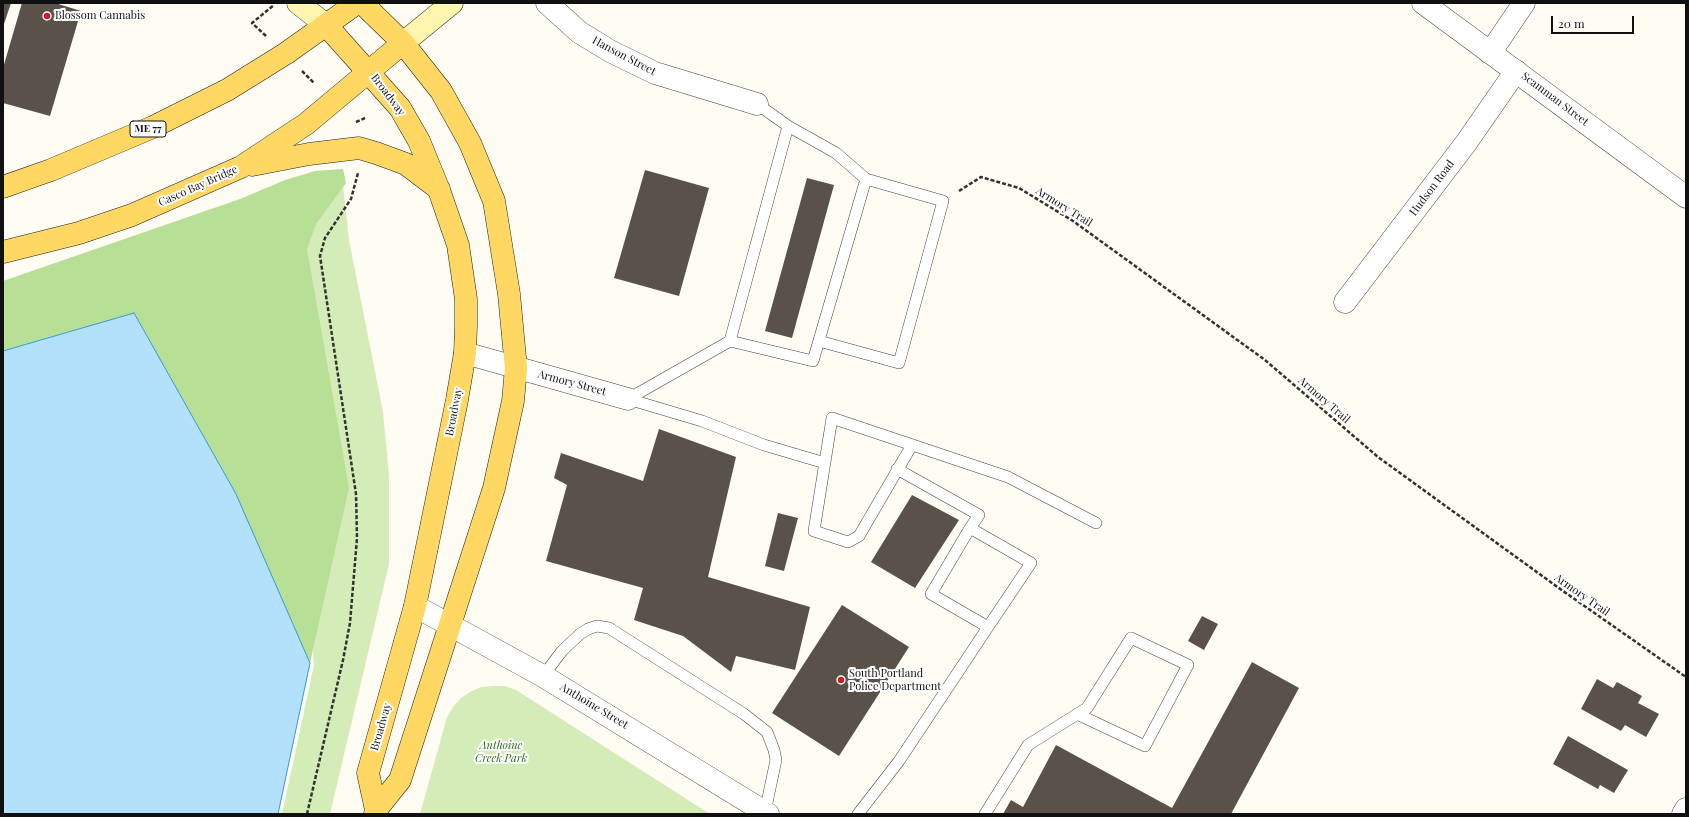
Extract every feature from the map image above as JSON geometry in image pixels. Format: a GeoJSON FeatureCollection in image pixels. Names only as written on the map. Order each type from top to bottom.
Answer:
{"type":"FeatureCollection","features":[{"type":"Feature","properties":{"kind":"main road"},"geometry":{"type":"LineString","coordinates":[[298,3],[326,26],[369,73]]}},
{"type":"Feature","properties":{"kind":"main road","name":"ME 77"},"geometry":{"type":"LineString","coordinates":[[3,187],[51,170],[154,127],[227,90],[273,62],[357,3]]}},
{"type":"Feature","properties":{"kind":"main road"},"geometry":{"type":"LineString","coordinates":[[362,3],[404,43]]}},
{"type":"Feature","properties":{"kind":"main road","name":"Broadway"},"geometry":{"type":"LineString","coordinates":[[376,812],[368,773],[415,606],[457,400],[464,352],[466,299],[459,253],[439,190],[419,141],[405,116],[369,73],[452,3]]}},
{"type":"Feature","properties":{"kind":"main road","name":"Broadway"},"geometry":{"type":"LineString","coordinates":[[376,812],[400,780],[494,488],[513,401],[516,368],[509,294],[494,202],[470,143],[447,98],[404,43]]}},
{"type":"Feature","properties":{"kind":"main road","name":"Casco Bay Bridge"},"geometry":{"type":"LineString","coordinates":[[3,252],[79,233],[132,215],[241,167],[306,124],[369,73]]}},
{"type":"Feature","properties":{"kind":"main road"},"geometry":{"type":"LineString","coordinates":[[241,167],[309,154],[358,148],[376,152],[406,164],[439,190]]}},
{"type":"Feature","properties":{"kind":"street","name":"Hanson Street"},"geometry":{"type":"LineString","coordinates":[[546,3],[579,32],[610,51],[655,73],[757,104]]}},
{"type":"Feature","properties":{"kind":"street","name":"Scamman Street"},"geometry":{"type":"LineString","coordinates":[[1422,3],[1686,197]]}},
{"type":"Feature","properties":{"kind":"street"},"geometry":{"type":"LineString","coordinates":[[1490,53],[1524,3]]}},
{"type":"Feature","properties":{"kind":"street","name":"Hudson Road"},"geometry":{"type":"LineString","coordinates":[[1345,302],[1466,144],[1516,71]]}},
{"type":"Feature","properties":{"kind":"street","name":"Armory Street"},"geometry":{"type":"LineString","coordinates":[[464,352],[628,399]]}},
{"type":"Feature","properties":{"kind":"street","name":"Anthoine Street"},"geometry":{"type":"LineString","coordinates":[[415,606],[543,676],[767,813]]}},
{"type":"Feature","properties":{"kind":"street"},"geometry":{"type":"LineString","coordinates":[[1683,814],[1686,810]]}},
{"type":"Feature","properties":{"kind":"lane"},"geometry":{"type":"LineString","coordinates":[[757,104],[788,126],[836,153],[866,179],[943,201],[899,363],[819,341]]}},
{"type":"Feature","properties":{"kind":"lane"},"geometry":{"type":"LineString","coordinates":[[730,341],[788,126]]}},
{"type":"Feature","properties":{"kind":"lane"},"geometry":{"type":"LineString","coordinates":[[628,399],[730,341],[813,361],[866,179]]}},
{"type":"Feature","properties":{"kind":"lane"},"geometry":{"type":"LineString","coordinates":[[628,399],[702,421],[764,445],[825,463]]}},
{"type":"Feature","properties":{"kind":"lane"},"geometry":{"type":"LineString","coordinates":[[912,445],[859,536],[848,542],[814,531],[832,418],[1008,477],[1096,523]]}},
{"type":"Feature","properties":{"kind":"lane"},"geometry":{"type":"LineString","coordinates":[[897,469],[979,515],[931,594],[988,627]]}},
{"type":"Feature","properties":{"kind":"lane"},"geometry":{"type":"LineString","coordinates":[[858,814],[899,761],[1031,563],[970,528]]}},
{"type":"Feature","properties":{"kind":"lane"},"geometry":{"type":"LineString","coordinates":[[543,676],[562,651],[580,634],[597,626],[609,628],[744,714],[767,732],[776,760],[767,813]]}},
{"type":"Feature","properties":{"kind":"lane"},"geometry":{"type":"LineString","coordinates":[[985,814],[1028,745],[1077,714],[1087,708],[1131,638],[1188,665],[1145,746],[1077,714]]}},
{"type":"Feature","properties":{"kind":"path"},"geometry":{"type":"LineString","coordinates":[[252,23],[276,3]]}},
{"type":"Feature","properties":{"kind":"path"},"geometry":{"type":"LineString","coordinates":[[353,123],[365,118]]}},
{"type":"Feature","properties":{"kind":"path"},"geometry":{"type":"LineString","coordinates":[[307,814],[343,660],[350,622],[357,538],[356,494],[320,256],[325,238],[351,199],[359,167]]}},
{"type":"Feature","properties":{"kind":"path","name":"Armory Trail"},"geometry":{"type":"LineString","coordinates":[[943,201],[981,177],[1019,188],[1073,220],[1265,360],[1378,457],[1563,591],[1686,677]]}},
{"type":"Feature","properties":{"kind":"green space"},"geometry":{"type":"Polygon","coordinates":[[[343,169],[346,183],[316,224],[307,249],[349,488],[310,663],[236,494],[134,313],[3,351],[3,281],[240,199],[285,180],[315,171],[343,169]]]}},
{"type":"Feature","properties":{"kind":"green space"},"geometry":{"type":"Polygon","coordinates":[[[343,185],[349,240],[383,412],[389,475],[389,564],[330,814],[282,814],[314,665],[284,216],[343,185]]]}},
{"type":"Feature","properties":{"kind":"green space","name":"Anthoine Creek Park"},"geometry":{"type":"Polygon","coordinates":[[[505,686],[516,690],[710,814],[420,814],[447,717],[461,698],[481,687],[505,686]]]}},
{"type":"Feature","properties":{"kind":"water"},"geometry":{"type":"Polygon","coordinates":[[[134,313],[236,494],[310,663],[278,814],[3,814],[3,351],[134,313]]]}},
{"type":"Feature","properties":{"kind":"building"},"geometry":{"type":"Polygon","coordinates":[[[3,3],[11,3],[3,27],[3,3]]]}},
{"type":"Feature","properties":{"kind":"building"},"geometry":{"type":"Polygon","coordinates":[[[22,3],[55,3],[81,11],[50,116],[3,103],[3,68],[22,3]]]}},
{"type":"Feature","properties":{"kind":"building"},"geometry":{"type":"Polygon","coordinates":[[[645,170],[709,188],[679,296],[614,278],[645,170]]]}},
{"type":"Feature","properties":{"kind":"building"},"geometry":{"type":"Polygon","coordinates":[[[807,178],[834,185],[792,338],[765,331],[807,178]]]}},
{"type":"Feature","properties":{"kind":"building"},"geometry":{"type":"Polygon","coordinates":[[[659,429],[736,457],[708,577],[810,607],[795,670],[736,656],[731,672],[683,636],[634,620],[643,588],[546,561],[567,485],[554,478],[561,453],[643,481],[659,429]]]}},
{"type":"Feature","properties":{"kind":"building"},"geometry":{"type":"Polygon","coordinates":[[[912,495],[959,520],[915,588],[871,562],[912,495]]]}},
{"type":"Feature","properties":{"kind":"building"},"geometry":{"type":"Polygon","coordinates":[[[778,513],[798,518],[784,571],[765,566],[778,513]]]}},
{"type":"Feature","properties":{"kind":"building","name":"South Portland Police Department"},"geometry":{"type":"Polygon","coordinates":[[[842,605],[909,647],[839,756],[772,713],[842,605]]]}},
{"type":"Feature","properties":{"kind":"building"},"geometry":{"type":"Polygon","coordinates":[[[1202,616],[1218,624],[1204,650],[1188,641],[1202,616]]]}},
{"type":"Feature","properties":{"kind":"building"},"geometry":{"type":"Polygon","coordinates":[[[1252,662],[1299,688],[1231,814],[1003,814],[1011,800],[1023,807],[1056,745],[1172,808],[1252,662]]]}},
{"type":"Feature","properties":{"kind":"building"},"geometry":{"type":"Polygon","coordinates":[[[1597,679],[1613,688],[1617,682],[1642,696],[1638,703],[1659,714],[1646,737],[1625,725],[1621,731],[1581,709],[1597,679]]]}},
{"type":"Feature","properties":{"kind":"building"},"geometry":{"type":"Polygon","coordinates":[[[1568,736],[1628,770],[1614,793],[1600,785],[1598,789],[1553,764],[1568,736]]]}},
{"type":"Feature","properties":{"kind":"place","name":"Blossom Cannabis"},"geometry":{"type":"Point","coordinates":[47,16]}},
{"type":"Feature","properties":{"kind":"place","name":"South Portland Police Department"},"geometry":{"type":"Point","coordinates":[841,680]}}]}
